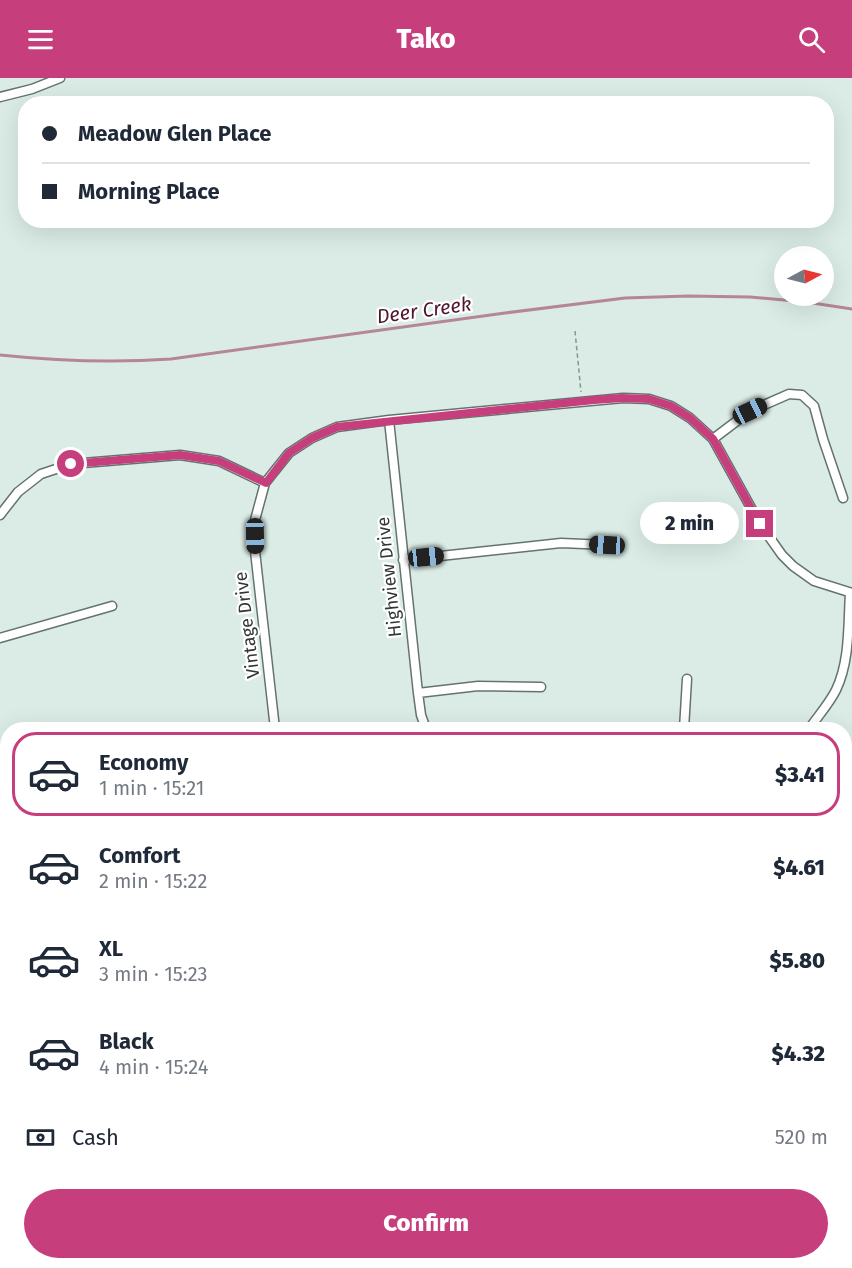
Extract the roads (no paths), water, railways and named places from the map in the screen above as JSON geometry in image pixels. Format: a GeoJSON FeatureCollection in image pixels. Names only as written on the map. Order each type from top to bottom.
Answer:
{"type":"FeatureCollection","features":[{"type":"Feature","properties":{"kind":"street"},"geometry":{"type":"LineString","coordinates":[[0,98],[60,78]]}},
{"type":"Feature","properties":{"kind":"street"},"geometry":{"type":"LineString","coordinates":[[713,439],[750,411],[789,394],[802,395],[814,406],[843,498]]}},
{"type":"Feature","properties":{"kind":"street"},"geometry":{"type":"LineString","coordinates":[[0,515],[18,492],[42,474],[71,464],[180,455],[219,461],[266,483],[289,453],[312,438],[337,427],[622,398],[649,399],[671,406],[690,418],[713,439],[760,524],[782,555],[793,566],[814,581],[851,593],[843,669],[836,689],[814,722]]}},
{"type":"Feature","properties":{"kind":"street","name":"Highview Drive"},"geometry":{"type":"LineString","coordinates":[[389,420],[418,693],[424,722]]}},
{"type":"Feature","properties":{"kind":"street","name":"Vintage Drive"},"geometry":{"type":"LineString","coordinates":[[266,483],[255,520],[255,551],[274,722]]}},
{"type":"Feature","properties":{"kind":"street"},"geometry":{"type":"LineString","coordinates":[[403,560],[561,543],[607,545]]}},
{"type":"Feature","properties":{"kind":"street"},"geometry":{"type":"LineString","coordinates":[[0,638],[112,606]]}},
{"type":"Feature","properties":{"kind":"street"},"geometry":{"type":"LineString","coordinates":[[684,722],[687,679]]}},
{"type":"Feature","properties":{"kind":"street"},"geometry":{"type":"LineString","coordinates":[[418,693],[478,686],[541,687]]}},
{"type":"Feature","properties":{"kind":"waterway","name":"Deer Creek"},"geometry":{"type":"LineString","coordinates":[[0,355],[85,361],[171,359],[625,298],[750,297],[852,309]]}}]}
